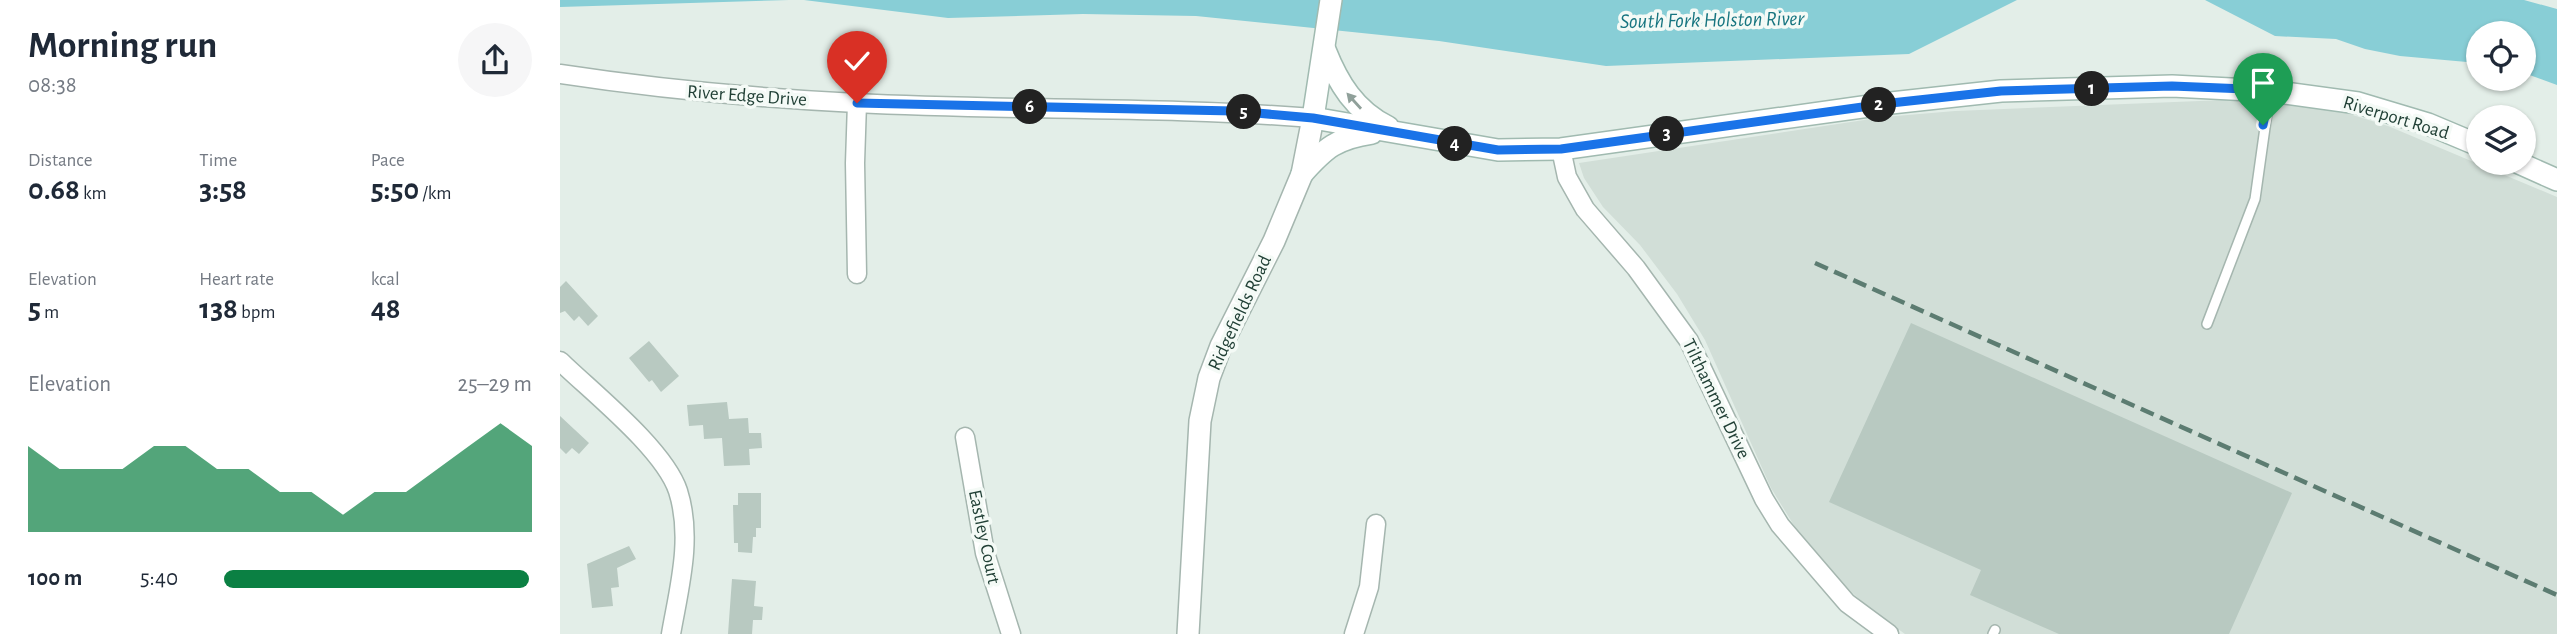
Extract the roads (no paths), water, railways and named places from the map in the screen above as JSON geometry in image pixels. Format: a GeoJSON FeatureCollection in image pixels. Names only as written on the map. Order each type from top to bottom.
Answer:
{"type":"FeatureCollection","features":[{"type":"Feature","properties":{"kind":"main road","name":"Ridgefields Road"},"geometry":{"type":"LineString","coordinates":[[1188,634],[1200,432],[1209,378],[1221,346],[1274,242],[1302,174],[1325,50],[1331,0]]}},
{"type":"Feature","properties":{"kind":"main road"},"geometry":{"type":"LineString","coordinates":[[1325,50],[1347,94],[1363,112],[1402,134]]}},
{"type":"Feature","properties":{"kind":"main road","name":"Riverport Road"},"geometry":{"type":"LineString","coordinates":[[1313,118],[1498,150],[1561,149],[1850,108],[2001,91],[2172,86],[2270,90],[2358,103],[2428,124],[2466,140]]}},
{"type":"Feature","properties":{"kind":"main road"},"geometry":{"type":"LineString","coordinates":[[1302,174],[1321,153],[1349,136],[1372,133],[1402,134]]}},
{"type":"Feature","properties":{"kind":"main road"},"geometry":{"type":"LineString","coordinates":[[2536,171],[2557,180]]}},
{"type":"Feature","properties":{"kind":"street","name":"River Edge Drive"},"geometry":{"type":"LineString","coordinates":[[560,74],[671,90],[857,103],[1234,111],[1313,118]]}},
{"type":"Feature","properties":{"kind":"street"},"geometry":{"type":"LineString","coordinates":[[857,103],[857,274]]}},
{"type":"Feature","properties":{"kind":"street","name":"Tilthammer Drive"},"geometry":{"type":"LineString","coordinates":[[1561,149],[1567,177],[1585,209],[1636,268],[1689,341],[1764,499],[1780,525],[1847,603],[1889,634]]}},
{"type":"Feature","properties":{"kind":"street"},"geometry":{"type":"LineString","coordinates":[[560,361],[633,430],[666,469],[677,489],[683,516],[684,544],[682,576],[671,634]]}},
{"type":"Feature","properties":{"kind":"street","name":"Eastley Court"},"geometry":{"type":"LineString","coordinates":[[965,437],[985,553],[1011,634]]}},
{"type":"Feature","properties":{"kind":"street"},"geometry":{"type":"LineString","coordinates":[[1354,634],[1369,587],[1376,524]]}},
{"type":"Feature","properties":{"kind":"lane"},"geometry":{"type":"LineString","coordinates":[[2207,324],[2255,199],[2270,90]]}},
{"type":"Feature","properties":{"kind":"water"},"geometry":{"type":"Polygon","coordinates":[[[560,0],[789,0],[560,7],[560,0]]]}},
{"type":"Feature","properties":{"kind":"water","name":"South Fork Holston River"},"geometry":{"type":"Polygon","coordinates":[[[804,0],[2017,0],[1909,54],[1606,66],[1439,41],[1196,16],[1083,14],[948,18],[804,0]]]}},
{"type":"Feature","properties":{"kind":"water"},"geometry":{"type":"Polygon","coordinates":[[[2205,0],[2524,0],[2557,9],[2557,85],[2536,77],[2536,21],[2466,21],[2466,62],[2400,56],[2365,49],[2336,39],[2275,36],[2205,0]]]}},
{"type":"Feature","properties":{"kind":"railway"},"geometry":{"type":"LineString","coordinates":[[1815,263],[2557,595]]}}]}
